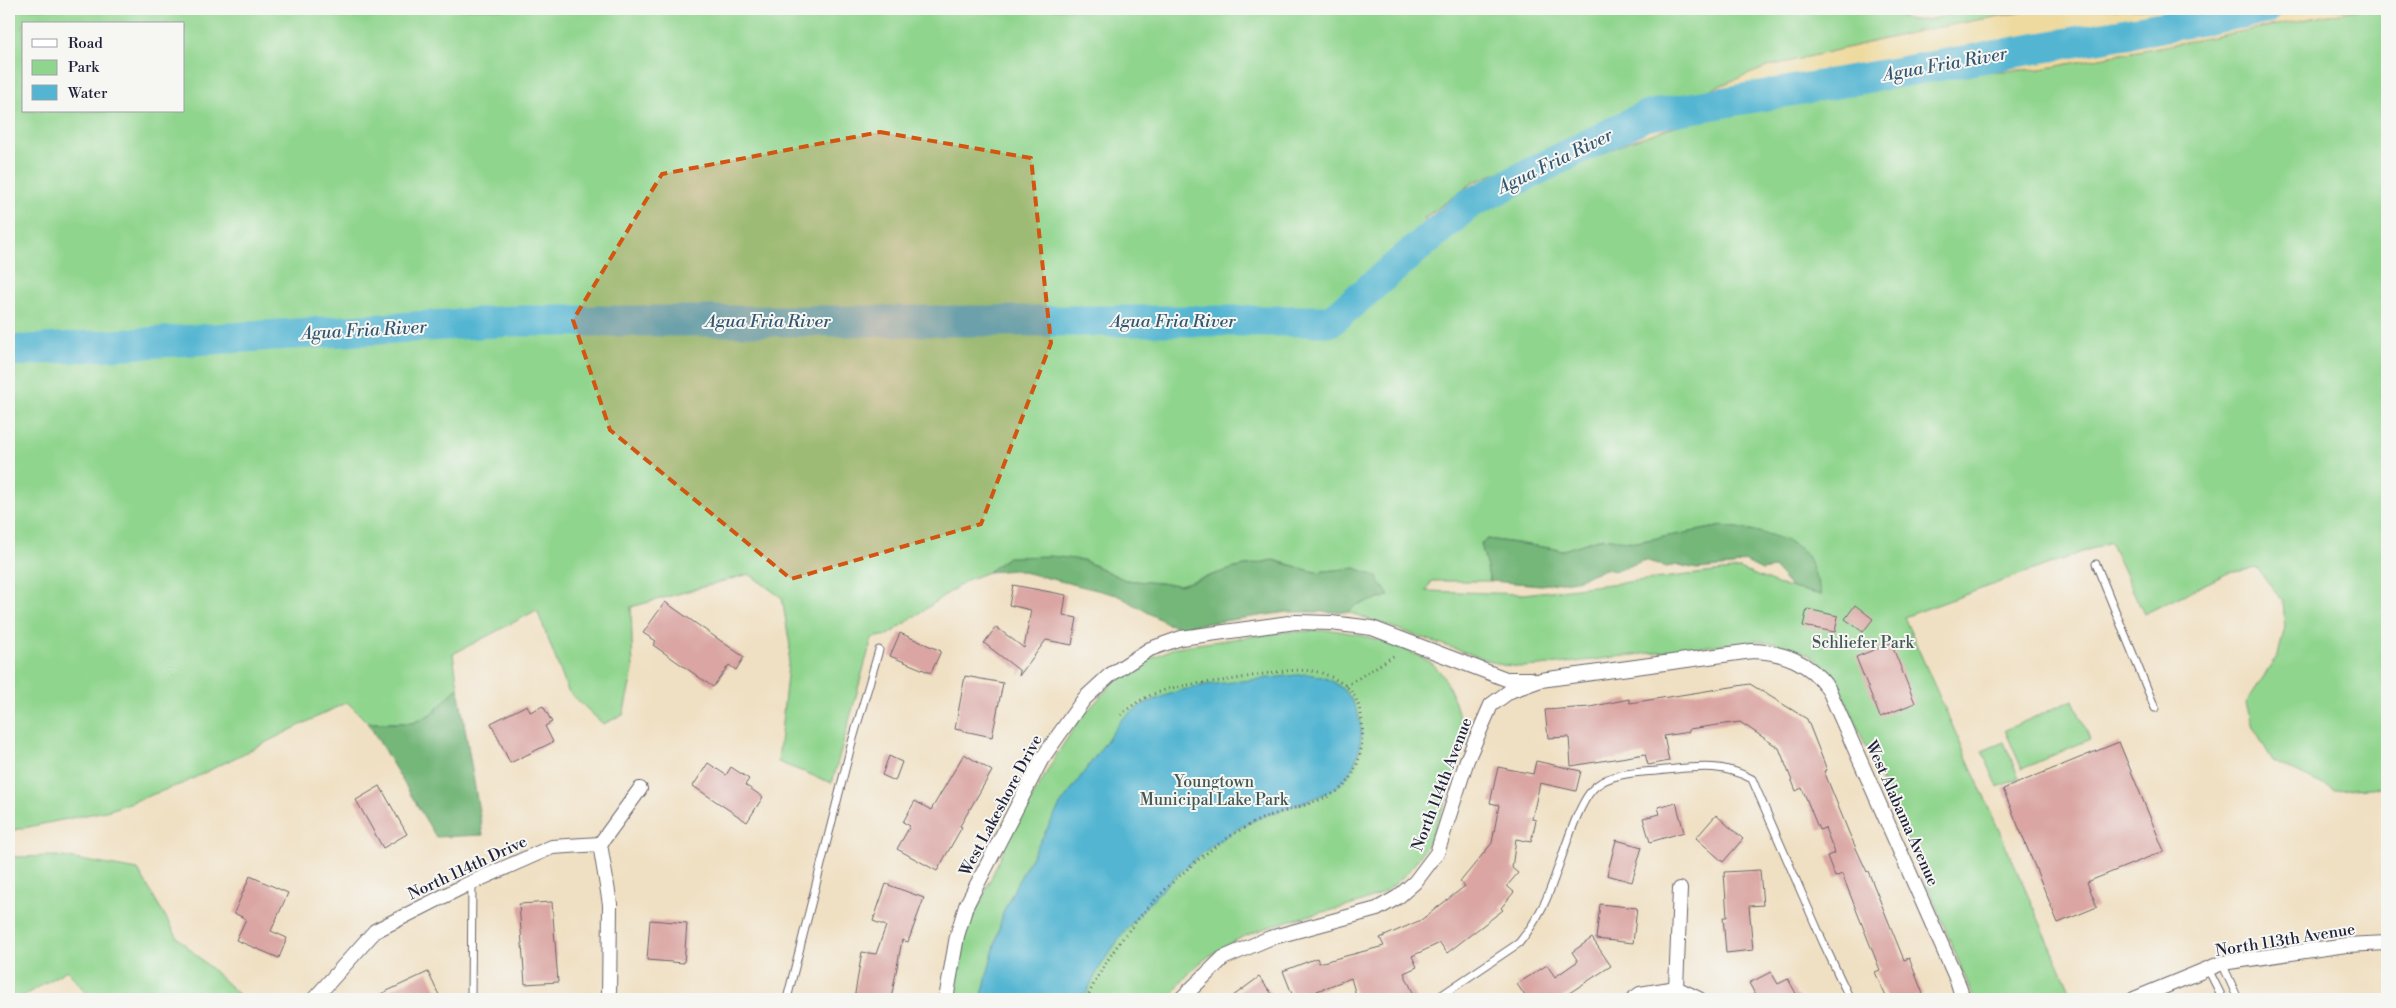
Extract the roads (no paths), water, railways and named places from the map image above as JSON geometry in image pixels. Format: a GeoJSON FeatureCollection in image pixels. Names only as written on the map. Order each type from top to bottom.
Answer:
{"type":"FeatureCollection","features":[{"type":"Feature","properties":{"kind":"street","name":"West Lakeshore Drive"},"geometry":{"type":"LineString","coordinates":[[946,999],[957,936],[966,906],[1041,760],[1084,699],[1110,675],[1150,649],[1181,638],[1296,622],[1331,623],[1372,628],[1506,679],[1542,680]]}},
{"type":"Feature","properties":{"kind":"street","name":"North 114th Avenue"},"geometry":{"type":"LineString","coordinates":[[1181,999],[1223,958],[1270,938],[1377,909],[1398,897],[1415,882],[1437,853],[1468,760],[1491,705],[1510,691],[1542,680],[1727,653],[1766,652],[1790,657]]}},
{"type":"Feature","properties":{"kind":"street","name":"West Alabama Avenue"},"geometry":{"type":"LineString","coordinates":[[1790,657],[1820,676],[1832,694],[1964,999]]}},
{"type":"Feature","properties":{"kind":"street"},"geometry":{"type":"LineString","coordinates":[[609,999],[610,904],[600,844],[640,789]]}},
{"type":"Feature","properties":{"kind":"street","name":"North 114th Drive"},"geometry":{"type":"LineString","coordinates":[[314,999],[375,931],[472,882],[552,847],[600,844]]}},
{"type":"Feature","properties":{"kind":"street"},"geometry":{"type":"LineString","coordinates":[[1676,988],[1680,889]]}},
{"type":"Feature","properties":{"kind":"street","name":"North 113th Avenue"},"geometry":{"type":"LineString","coordinates":[[2134,999],[2222,964],[2346,945],[2387,943]]}},
{"type":"Feature","properties":{"kind":"street"},"geometry":{"type":"LineString","coordinates":[[1633,999],[1640,994],[1676,988],[1699,999]]}},
{"type":"Feature","properties":{"kind":"lane"},"geometry":{"type":"LineString","coordinates":[[2096,564],[2156,708]]}},
{"type":"Feature","properties":{"kind":"lane"},"geometry":{"type":"LineString","coordinates":[[787,999],[852,742],[880,650]]}},
{"type":"Feature","properties":{"kind":"lane"},"geometry":{"type":"LineString","coordinates":[[1436,999],[1519,942],[1528,931],[1544,904],[1584,800],[1597,785],[1620,775],[1706,766],[1736,770],[1752,779],[1850,999]]}},
{"type":"Feature","properties":{"kind":"lane"},"geometry":{"type":"LineString","coordinates":[[471,999],[472,882]]}},
{"type":"Feature","properties":{"kind":"lane"},"geometry":{"type":"LineString","coordinates":[[2222,964],[2238,999]]}},
{"type":"Feature","properties":{"kind":"lane"},"geometry":{"type":"LineString","coordinates":[[2208,969],[2223,999]]}},
{"type":"Feature","properties":{"kind":"water"},"geometry":{"type":"Polygon","coordinates":[[[1306,674],[1325,678],[1340,686],[1351,698],[1358,713],[1361,729],[1360,746],[1354,763],[1345,779],[1337,786],[1315,798],[1253,821],[1229,834],[1179,873],[1132,923],[1112,949],[1084,999],[981,999],[1003,913],[1016,885],[1059,807],[1122,719],[1143,704],[1178,691],[1205,685],[1306,674]]]}},
{"type":"Feature","properties":{"kind":"waterway","name":"Agua Fria River"},"geometry":{"type":"LineString","coordinates":[[9,351],[513,321],[1331,321],[1469,204],[1645,116],[2266,9]]}},
{"type":"Feature","properties":{"kind":"park label","name":"Schliefer Park"},"geometry":{"type":"Point","coordinates":[1863,642]}},
{"type":"Feature","properties":{"kind":"park label","name":"Youngtown Municipal Lake Park"},"geometry":{"type":"Point","coordinates":[1214,790]}}]}
